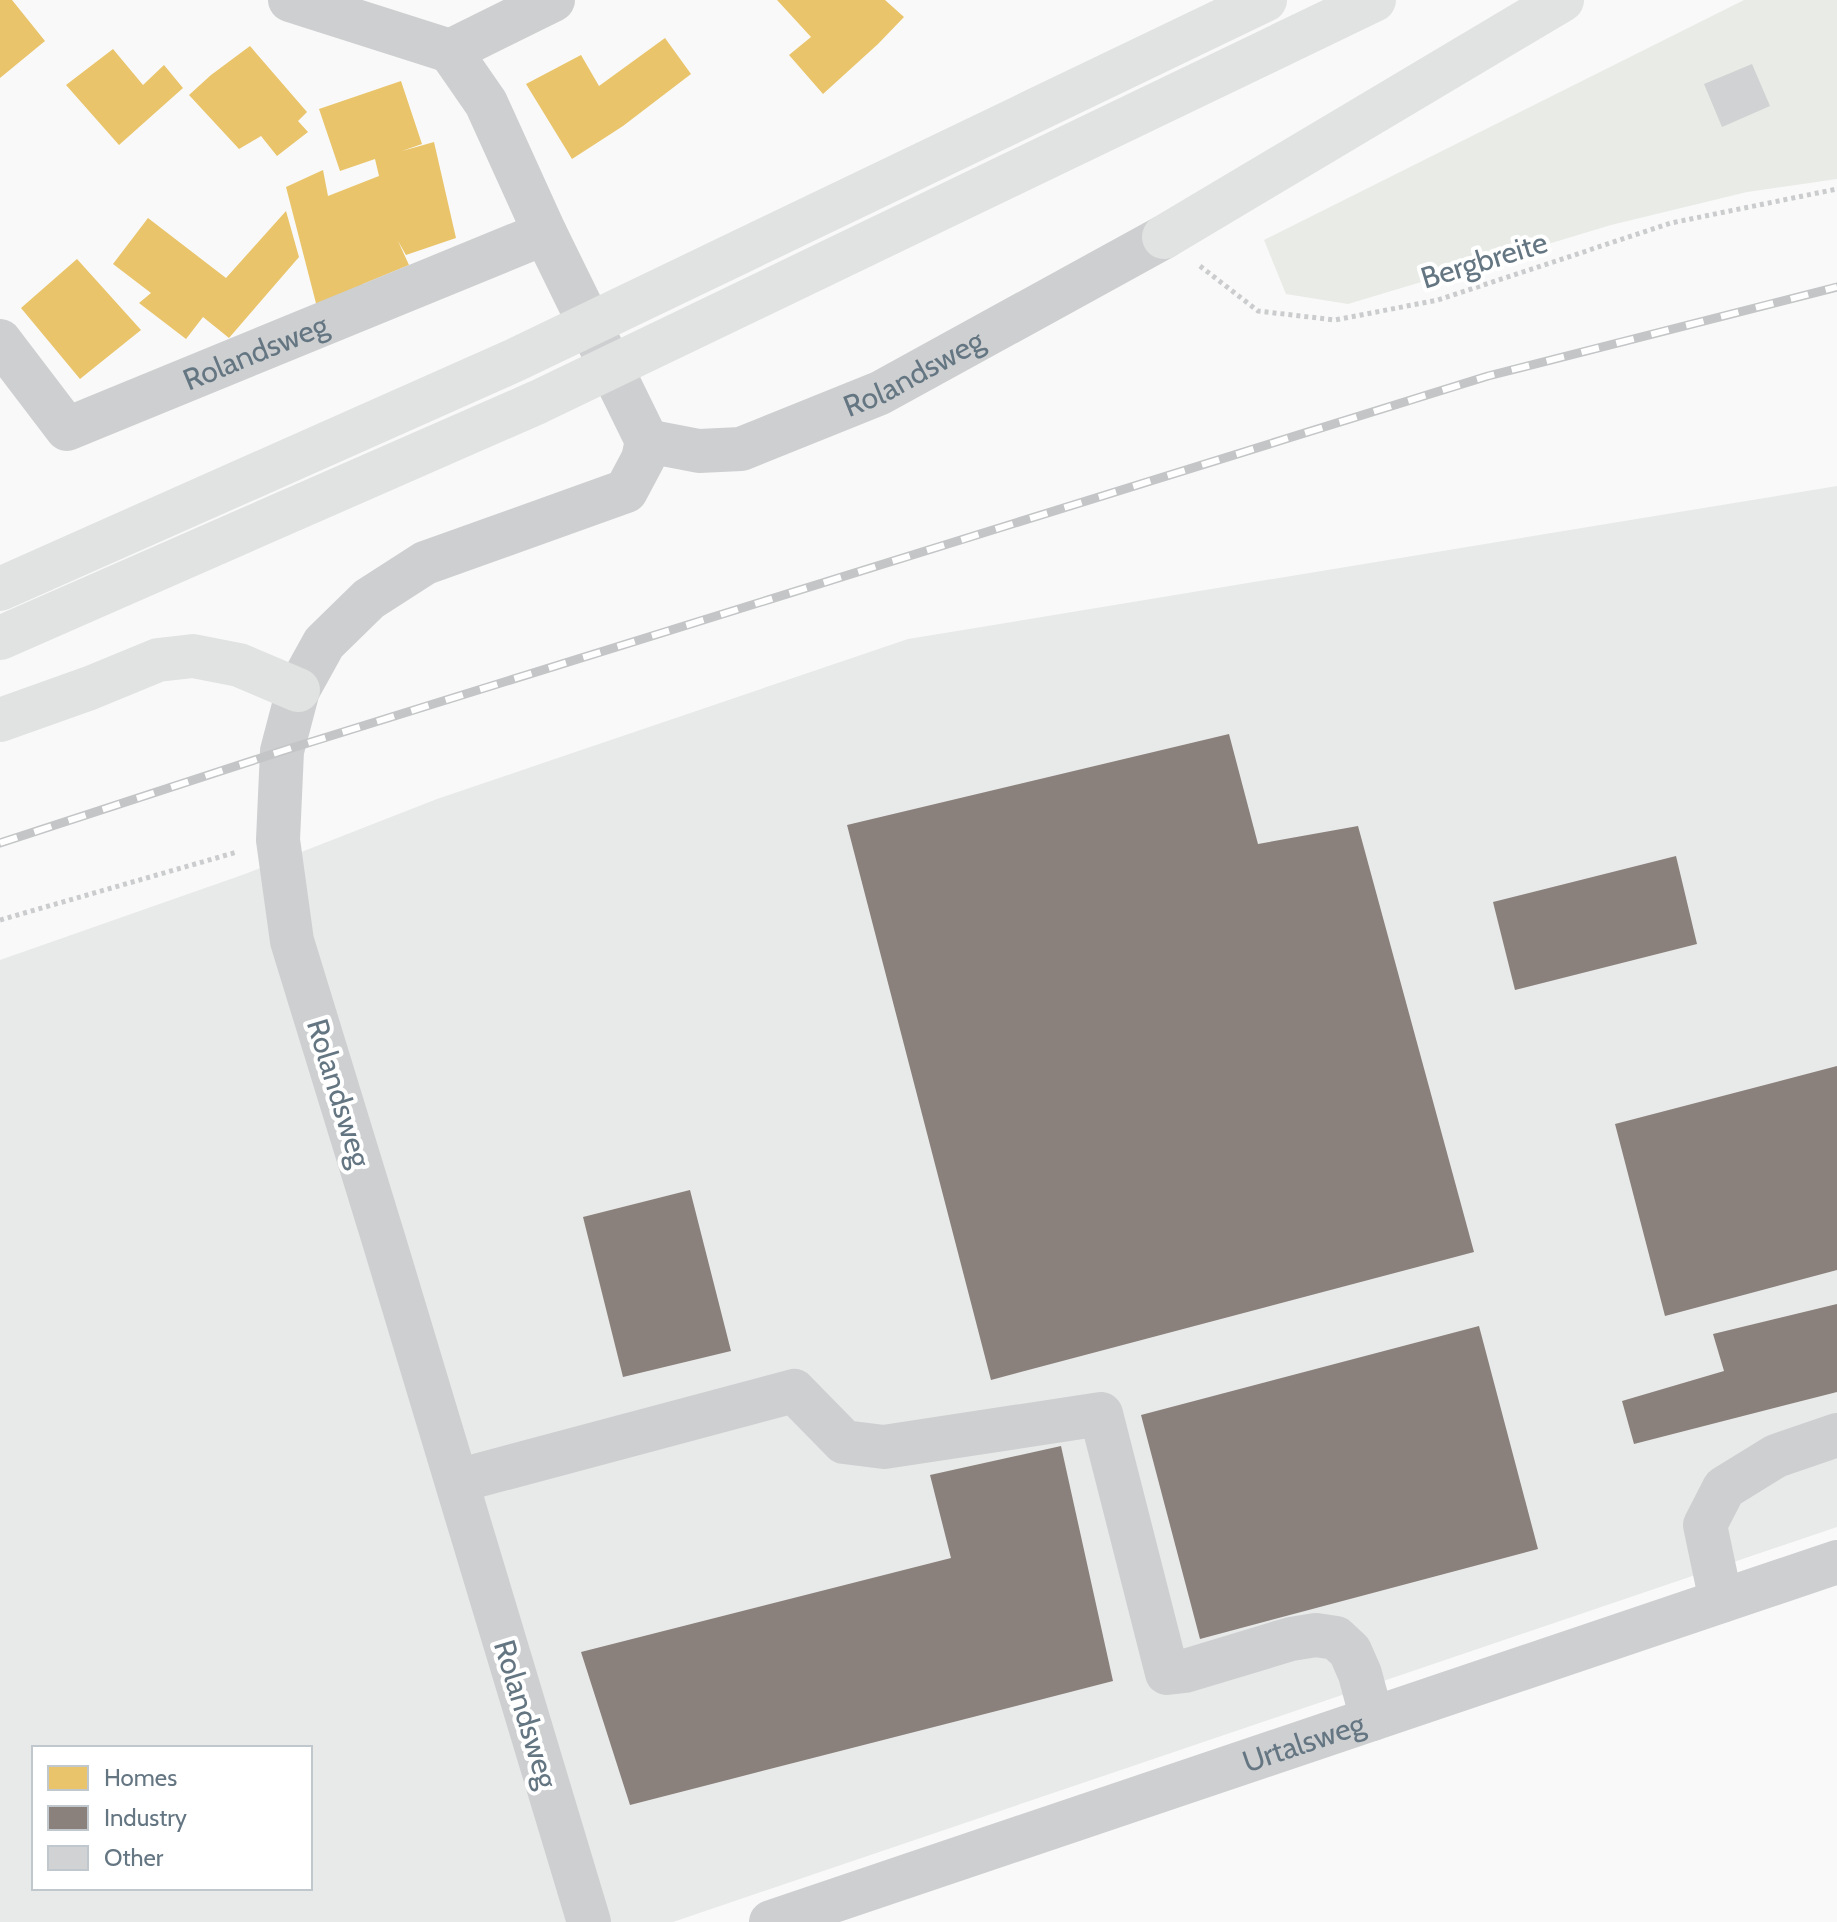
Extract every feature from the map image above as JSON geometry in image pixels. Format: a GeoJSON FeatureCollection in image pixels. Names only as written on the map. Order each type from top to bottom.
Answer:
{"type":"FeatureCollection","features":[{"type":"Feature","properties":{"kind":"highway"},"geometry":{"type":"LineString","coordinates":[[0,589],[515,360],[1265,0]]}},
{"type":"Feature","properties":{"kind":"highway"},"geometry":{"type":"LineString","coordinates":[[0,638],[538,402],[1374,0]]}},
{"type":"Feature","properties":{"kind":"highway"},"geometry":{"type":"LineString","coordinates":[[1164,237],[1562,0]]}},
{"type":"Feature","properties":{"kind":"highway"},"geometry":{"type":"LineString","coordinates":[[0,720],[158,660],[193,656],[239,665],[298,690]]}},
{"type":"Feature","properties":{"kind":"street"},"geometry":{"type":"LineString","coordinates":[[290,0],[450,51],[486,103],[545,233],[647,441]]}},
{"type":"Feature","properties":{"kind":"street"},"geometry":{"type":"LineString","coordinates":[[450,51],[553,0]]}},
{"type":"Feature","properties":{"kind":"street","name":"Rolandsweg"},"geometry":{"type":"LineString","coordinates":[[0,341],[67,429],[545,233]]}},
{"type":"Feature","properties":{"kind":"street","name":"Rolandsweg"},"geometry":{"type":"LineString","coordinates":[[589,1922],[292,941],[278,840],[282,751],[298,690],[324,643],[369,599],[425,563],[626,491],[643,459],[647,441],[699,451],[741,449],[880,393],[1164,237]]}},
{"type":"Feature","properties":{"kind":"street"},"geometry":{"type":"LineString","coordinates":[[457,1481],[794,1391],[844,1442],[884,1447],[1101,1414],[1167,1673],[1185,1671],[1291,1639],[1316,1635],[1336,1638],[1350,1651],[1360,1674],[1372,1719]]}},
{"type":"Feature","properties":{"kind":"street"},"geometry":{"type":"LineString","coordinates":[[1721,1601],[1705,1525],[1724,1488],[1776,1456],[1837,1435]]}},
{"type":"Feature","properties":{"kind":"street","name":"Urtalsweg"},"geometry":{"type":"LineString","coordinates":[[771,1922],[1837,1562]]}},
{"type":"Feature","properties":{"kind":"path","name":"Bergbreite"},"geometry":{"type":"LineString","coordinates":[[1164,237],[1258,311],[1335,320],[1438,300],[1671,223],[1837,189]]}},
{"type":"Feature","properties":{"kind":"path"},"geometry":{"type":"LineString","coordinates":[[0,920],[278,840]]}},
{"type":"Feature","properties":{"kind":"shaded area"},"geometry":{"type":"Polygon","coordinates":[[[1744,0],[1837,0],[1837,179],[1747,192],[1611,225],[1348,304],[1286,294],[1264,240],[1744,0]]]}},
{"type":"Feature","properties":{"kind":"shaded area"},"geometry":{"type":"Polygon","coordinates":[[[1837,486],[1837,1527],[673,1922],[0,1922],[0,960],[245,874],[437,799],[908,639],[1837,486]]]}},
{"type":"Feature","properties":{"kind":"building: Homes"},"geometry":{"type":"Polygon","coordinates":[[[0,0],[12,0],[45,41],[0,78],[0,0]]]}},
{"type":"Feature","properties":{"kind":"building: Homes"},"geometry":{"type":"Polygon","coordinates":[[[777,0],[885,0],[904,17],[823,94],[789,55],[811,37],[777,0]]]}},
{"type":"Feature","properties":{"kind":"building: Homes"},"geometry":{"type":"Polygon","coordinates":[[[665,38],[691,74],[623,126],[572,159],[526,84],[581,55],[599,86],[665,38]]]}},
{"type":"Feature","properties":{"kind":"building: Homes"},"geometry":{"type":"Polygon","coordinates":[[[250,46],[307,112],[298,121],[308,132],[277,156],[261,136],[239,149],[189,95],[250,46]]]}},
{"type":"Feature","properties":{"kind":"building: Homes"},"geometry":{"type":"Polygon","coordinates":[[[113,49],[143,85],[164,65],[183,88],[119,145],[66,85],[113,49]]]}},
{"type":"Feature","properties":{"kind":"building: Homes"},"geometry":{"type":"Polygon","coordinates":[[[401,81],[422,144],[402,151],[434,142],[456,238],[406,255],[398,241],[409,265],[363,284],[369,295],[318,311],[286,187],[323,170],[328,196],[379,176],[375,159],[340,171],[319,109],[401,81]]]}},
{"type":"Feature","properties":{"kind":"building: Homes"},"geometry":{"type":"Polygon","coordinates":[[[286,211],[299,257],[229,338],[203,317],[186,339],[139,303],[151,293],[113,264],[148,218],[226,278],[286,211]]]}},
{"type":"Feature","properties":{"kind":"building: Homes"},"geometry":{"type":"Polygon","coordinates":[[[77,259],[141,330],[80,379],[21,308],[77,259]]]}},
{"type":"Feature","properties":{"kind":"building: Industry"},"geometry":{"type":"Polygon","coordinates":[[[1229,734],[1258,844],[1358,826],[1474,1252],[991,1380],[847,825],[1229,734]]]}},
{"type":"Feature","properties":{"kind":"building: Industry"},"geometry":{"type":"Polygon","coordinates":[[[1676,856],[1697,944],[1515,990],[1493,902],[1676,856]]]}},
{"type":"Feature","properties":{"kind":"building: Industry"},"geometry":{"type":"Polygon","coordinates":[[[1837,1066],[1837,1270],[1665,1316],[1615,1124],[1837,1066]]]}},
{"type":"Feature","properties":{"kind":"building: Industry"},"geometry":{"type":"Polygon","coordinates":[[[690,1190],[731,1351],[623,1377],[583,1217],[690,1190]]]}},
{"type":"Feature","properties":{"kind":"building: Industry"},"geometry":{"type":"Polygon","coordinates":[[[1837,1304],[1837,1392],[1634,1444],[1622,1401],[1724,1371],[1713,1334],[1837,1304]]]}},
{"type":"Feature","properties":{"kind":"building: Industry"},"geometry":{"type":"Polygon","coordinates":[[[1479,1326],[1538,1549],[1200,1639],[1141,1415],[1479,1326]]]}},
{"type":"Feature","properties":{"kind":"building: Industry"},"geometry":{"type":"Polygon","coordinates":[[[1061,1446],[1113,1681],[630,1805],[581,1652],[951,1558],[930,1475],[1061,1446]]]}},
{"type":"Feature","properties":{"kind":"building: Other"},"geometry":{"type":"Polygon","coordinates":[[[1752,64],[1770,106],[1722,127],[1704,84],[1752,64]]]}},
{"type":"Feature","properties":{"kind":"railway"},"geometry":{"type":"LineString","coordinates":[[0,843],[282,751],[1488,376],[1837,287]]}}]}
